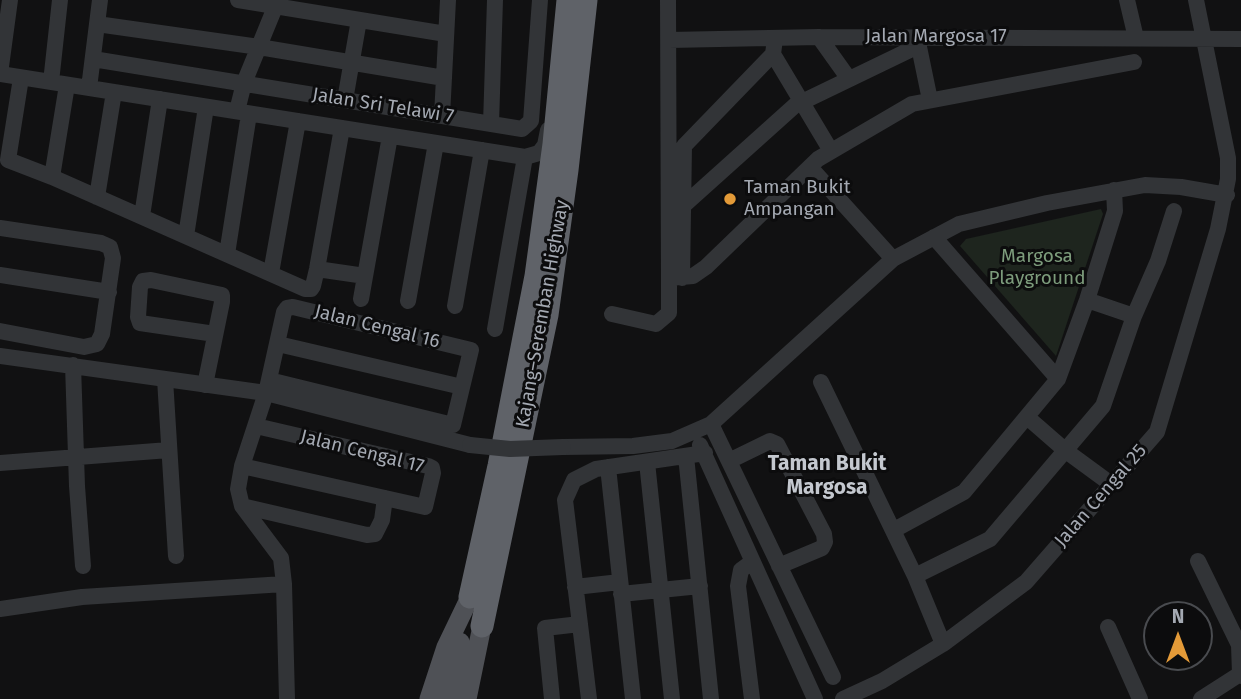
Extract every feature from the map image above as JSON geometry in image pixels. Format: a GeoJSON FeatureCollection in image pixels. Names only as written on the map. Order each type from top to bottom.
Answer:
{"type":"FeatureCollection","features":[{"type":"Feature","properties":{"kind":"highway","name":"Kajang–Seremban Highway"},"geometry":{"type":"LineString","coordinates":[[470,597],[536,276],[561,79],[568,0]]}},
{"type":"Feature","properties":{"kind":"highway","name":"Kajang–Seremban Highway"},"geometry":{"type":"LineString","coordinates":[[482,626],[547,315],[568,170],[586,0]]}},
{"type":"Feature","properties":{"kind":"main road"},"geometry":{"type":"LineString","coordinates":[[429,699],[446,647],[470,597]]}},
{"type":"Feature","properties":{"kind":"main road"},"geometry":{"type":"LineString","coordinates":[[448,699],[470,597]]}},
{"type":"Feature","properties":{"kind":"main road"},"geometry":{"type":"LineString","coordinates":[[467,699],[482,626]]}},
{"type":"Feature","properties":{"kind":"main road"},"geometry":{"type":"LineString","coordinates":[[477,699],[482,626]]}},
{"type":"Feature","properties":{"kind":"street"},"geometry":{"type":"LineString","coordinates":[[10,0],[0,74],[525,157],[539,153],[545,145],[561,79]]}},
{"type":"Feature","properties":{"kind":"street"},"geometry":{"type":"LineString","coordinates":[[52,177],[59,83],[60,0]]}},
{"type":"Feature","properties":{"kind":"street"},"geometry":{"type":"LineString","coordinates":[[89,88],[100,0]]}},
{"type":"Feature","properties":{"kind":"street"},"geometry":{"type":"LineString","coordinates":[[238,0],[277,3],[446,34]]}},
{"type":"Feature","properties":{"kind":"street"},"geometry":{"type":"LineString","coordinates":[[442,116],[449,0]]}},
{"type":"Feature","properties":{"kind":"street"},"geometry":{"type":"LineString","coordinates":[[491,124],[495,0]]}},
{"type":"Feature","properties":{"kind":"street","name":"Jalan Sri Telawi 7"},"geometry":{"type":"LineString","coordinates":[[93,59],[522,129],[531,121],[540,0]]}},
{"type":"Feature","properties":{"kind":"street"},"geometry":{"type":"LineString","coordinates":[[668,0],[675,278]]}},
{"type":"Feature","properties":{"kind":"street"},"geometry":{"type":"LineString","coordinates":[[1127,0],[1136,38]]}},
{"type":"Feature","properties":{"kind":"street"},"geometry":{"type":"LineString","coordinates":[[268,386],[470,445],[510,449],[633,446],[673,441],[694,433],[711,424],[893,259],[958,225],[1114,190],[1144,186],[1232,185],[1196,0]]}},
{"type":"Feature","properties":{"kind":"street"},"geometry":{"type":"LineString","coordinates":[[227,254],[244,83],[277,3]]}},
{"type":"Feature","properties":{"kind":"street"},"geometry":{"type":"LineString","coordinates":[[345,100],[359,20]]}},
{"type":"Feature","properties":{"kind":"street"},"geometry":{"type":"LineString","coordinates":[[97,24],[260,47],[444,78]]}},
{"type":"Feature","properties":{"kind":"street"},"geometry":{"type":"LineString","coordinates":[[819,37],[849,79]]}},
{"type":"Feature","properties":{"kind":"street","name":"Jalan Margosa 17"},"geometry":{"type":"LineString","coordinates":[[669,40],[774,47],[819,37],[1241,39]]}},
{"type":"Feature","properties":{"kind":"street"},"geometry":{"type":"LineString","coordinates":[[683,206],[801,101],[918,44],[930,100]]}},
{"type":"Feature","properties":{"kind":"street"},"geometry":{"type":"LineString","coordinates":[[612,314],[656,324],[669,313],[683,206],[684,146],[774,47],[801,101],[831,151]]}},
{"type":"Feature","properties":{"kind":"street"},"geometry":{"type":"LineString","coordinates":[[675,278],[693,276],[706,267],[810,167],[831,151],[912,104],[1134,62]]}},
{"type":"Feature","properties":{"kind":"street"},"geometry":{"type":"LineString","coordinates":[[21,78],[8,160],[305,289],[311,289],[317,269],[342,128]]}},
{"type":"Feature","properties":{"kind":"street"},"geometry":{"type":"LineString","coordinates":[[97,197],[114,92]]}},
{"type":"Feature","properties":{"kind":"street"},"geometry":{"type":"LineString","coordinates":[[142,216],[160,99]]}},
{"type":"Feature","properties":{"kind":"street"},"geometry":{"type":"LineString","coordinates":[[186,236],[206,107]]}},
{"type":"Feature","properties":{"kind":"street"},"geometry":{"type":"LineString","coordinates":[[271,273],[298,121]]}},
{"type":"Feature","properties":{"kind":"street"},"geometry":{"type":"LineString","coordinates":[[361,299],[390,136]]}},
{"type":"Feature","properties":{"kind":"street"},"geometry":{"type":"LineString","coordinates":[[408,301],[436,143]]}},
{"type":"Feature","properties":{"kind":"street"},"geometry":{"type":"LineString","coordinates":[[455,306],[482,150]]}},
{"type":"Feature","properties":{"kind":"street"},"geometry":{"type":"LineString","coordinates":[[525,157],[537,166],[540,174],[536,276]]}},
{"type":"Feature","properties":{"kind":"street"},"geometry":{"type":"LineString","coordinates":[[495,329],[525,157]]}},
{"type":"Feature","properties":{"kind":"street"},"geometry":{"type":"LineString","coordinates":[[810,167],[893,259]]}},
{"type":"Feature","properties":{"kind":"street","name":"Jalan Cengal 25"},"geometry":{"type":"LineString","coordinates":[[843,699],[882,681],[943,644],[1026,582],[1157,432],[1232,185]]}},
{"type":"Feature","properties":{"kind":"street"},"geometry":{"type":"LineString","coordinates":[[894,530],[964,492],[1058,379],[1115,211],[1114,190]]}},
{"type":"Feature","properties":{"kind":"street"},"geometry":{"type":"LineString","coordinates":[[915,576],[990,538],[1103,405],[1134,316],[1158,261],[1174,211]]}},
{"type":"Feature","properties":{"kind":"street"},"geometry":{"type":"LineString","coordinates":[[0,228],[101,243],[110,247],[113,258],[102,334],[97,344],[84,347],[0,331]]}},
{"type":"Feature","properties":{"kind":"street"},"geometry":{"type":"LineString","coordinates":[[934,237],[1058,379]]}},
{"type":"Feature","properties":{"kind":"street"},"geometry":{"type":"LineString","coordinates":[[317,269],[365,276]]}},
{"type":"Feature","properties":{"kind":"street"},"geometry":{"type":"LineString","coordinates":[[0,275],[109,292]]}},
{"type":"Feature","properties":{"kind":"street"},"geometry":{"type":"LineString","coordinates":[[205,384],[215,334],[222,295],[151,280],[143,281],[140,287],[140,323],[215,334]]}},
{"type":"Feature","properties":{"kind":"street"},"geometry":{"type":"LineString","coordinates":[[1087,300],[1134,316]]}},
{"type":"Feature","properties":{"kind":"street","name":"Jalan Cengal 16"},"geometry":{"type":"LineString","coordinates":[[242,506],[238,489],[242,466],[268,386],[287,307],[471,350],[462,387]]}},
{"type":"Feature","properties":{"kind":"street"},"geometry":{"type":"LineString","coordinates":[[0,356],[205,384],[268,386],[453,425],[462,387],[278,344]]}},
{"type":"Feature","properties":{"kind":"street"},"geometry":{"type":"LineString","coordinates":[[74,365],[83,566]]}},
{"type":"Feature","properties":{"kind":"street"},"geometry":{"type":"LineString","coordinates":[[165,379],[176,556]]}},
{"type":"Feature","properties":{"kind":"street"},"geometry":{"type":"LineString","coordinates":[[821,382],[894,530],[943,644]]}},
{"type":"Feature","properties":{"kind":"street"},"geometry":{"type":"LineString","coordinates":[[1027,417],[1066,451],[1111,484]]}},
{"type":"Feature","properties":{"kind":"street"},"geometry":{"type":"LineString","coordinates":[[711,424],[833,677]]}},
{"type":"Feature","properties":{"kind":"street","name":"Jalan Cengal 17"},"geometry":{"type":"LineString","coordinates":[[256,426],[432,468],[425,507],[385,498]]}},
{"type":"Feature","properties":{"kind":"street"},"geometry":{"type":"LineString","coordinates":[[694,433],[815,699]]}},
{"type":"Feature","properties":{"kind":"street"},"geometry":{"type":"LineString","coordinates":[[729,461],[770,441],[778,444],[824,534],[825,542],[822,548],[779,566]]}},
{"type":"Feature","properties":{"kind":"street"},"geometry":{"type":"LineString","coordinates":[[0,463],[169,450]]}},
{"type":"Feature","properties":{"kind":"street"},"geometry":{"type":"LineString","coordinates":[[589,699],[565,500],[574,480],[596,469],[705,453]]}},
{"type":"Feature","properties":{"kind":"street"},"geometry":{"type":"LineString","coordinates":[[686,456],[711,699]]}},
{"type":"Feature","properties":{"kind":"street"},"geometry":{"type":"LineString","coordinates":[[647,461],[672,699]]}},
{"type":"Feature","properties":{"kind":"street"},"geometry":{"type":"LineString","coordinates":[[242,466],[385,498],[379,527],[375,534],[368,535],[242,506]]}},
{"type":"Feature","properties":{"kind":"street"},"geometry":{"type":"LineString","coordinates":[[608,467],[633,699]]}},
{"type":"Feature","properties":{"kind":"street"},"geometry":{"type":"LineString","coordinates":[[242,506],[281,558],[285,584],[287,699]]}},
{"type":"Feature","properties":{"kind":"street"},"geometry":{"type":"LineString","coordinates":[[1198,561],[1239,645],[1240,675],[1201,699]]}},
{"type":"Feature","properties":{"kind":"street"},"geometry":{"type":"LineString","coordinates":[[752,562],[741,570],[738,586],[752,699]]}},
{"type":"Feature","properties":{"kind":"street"},"geometry":{"type":"LineString","coordinates":[[0,609],[82,597],[285,584]]}},
{"type":"Feature","properties":{"kind":"street"},"geometry":{"type":"LineString","coordinates":[[575,587],[661,590],[700,586]]}},
{"type":"Feature","properties":{"kind":"street"},"geometry":{"type":"LineString","coordinates":[[552,699],[545,628],[580,624]]}},
{"type":"Feature","properties":{"kind":"street"},"geometry":{"type":"LineString","coordinates":[[1108,627],[1140,699]]}},
{"type":"Feature","properties":{"kind":"green space","name":"Margosa Playground"},"geometry":{"type":"Polygon","coordinates":[[[1101,209],[1103,214],[1056,356],[960,246],[966,239],[1101,209]]]}},
{"type":"Feature","properties":{"kind":"place","name":"Taman Bukit Ampangan"},"geometry":{"type":"Point","coordinates":[730,199]}},
{"type":"Feature","properties":{"kind":"district","name":"Taman Bukit Margosa"},"geometry":{"type":"Point","coordinates":[827,476]}}]}
